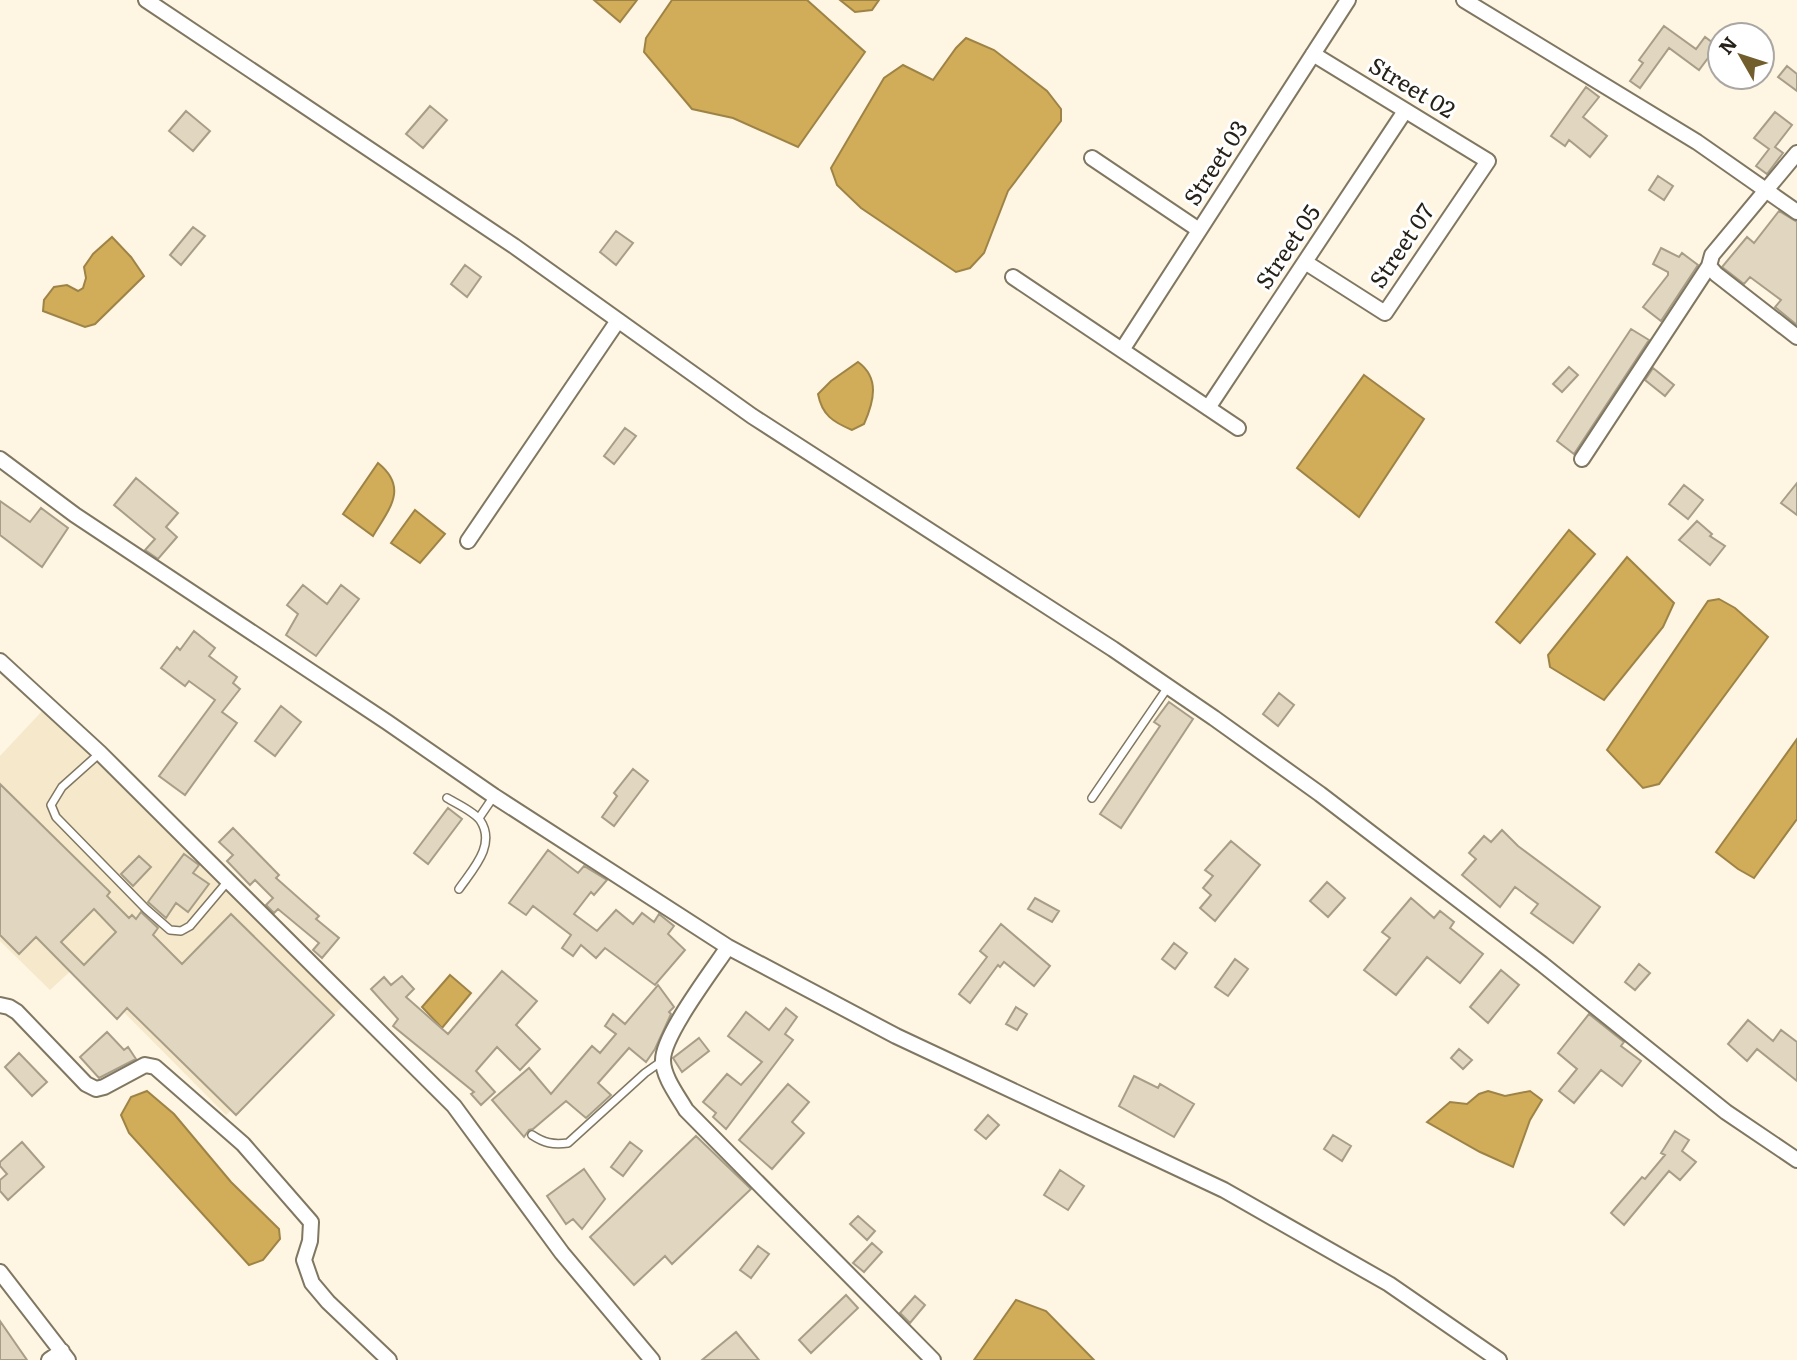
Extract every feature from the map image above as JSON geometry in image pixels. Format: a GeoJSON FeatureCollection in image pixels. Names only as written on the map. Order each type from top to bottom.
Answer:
{"type":"FeatureCollection","features":[{"type":"Feature","properties":{"kind":"street"},"geometry":{"type":"LineString","coordinates":[[146,0],[514,246],[752,416],[1168,687],[1320,794],[1542,964],[1726,1112],[1797,1160]]}},
{"type":"Feature","properties":{"kind":"street","name":"Street 03"},"geometry":{"type":"LineString","coordinates":[[1122,350],[1348,0]]}},
{"type":"Feature","properties":{"kind":"street"},"geometry":{"type":"LineString","coordinates":[[1464,0],[1697,142],[1797,212]]}},
{"type":"Feature","properties":{"kind":"street","name":"Street 02"},"geometry":{"type":"LineString","coordinates":[[1313,54],[1488,161]]}},
{"type":"Feature","properties":{"kind":"street","name":"Street 05"},"geometry":{"type":"LineString","coordinates":[[1208,408],[1405,111]]}},
{"type":"Feature","properties":{"kind":"street"},"geometry":{"type":"LineString","coordinates":[[1582,459],[1709,266],[1712,255],[1797,153]]}},
{"type":"Feature","properties":{"kind":"street"},"geometry":{"type":"LineString","coordinates":[[1091,158],[1199,230]]}},
{"type":"Feature","properties":{"kind":"street","name":"Street 07"},"geometry":{"type":"LineString","coordinates":[[1305,262],[1385,313],[1488,161]]}},
{"type":"Feature","properties":{"kind":"street"},"geometry":{"type":"LineString","coordinates":[[1709,266],[1797,337]]}},
{"type":"Feature","properties":{"kind":"street"},"geometry":{"type":"LineString","coordinates":[[1013,277],[1238,428]]}},
{"type":"Feature","properties":{"kind":"street"},"geometry":{"type":"LineString","coordinates":[[468,541],[617,321]]}},
{"type":"Feature","properties":{"kind":"street"},"geometry":{"type":"LineString","coordinates":[[0,459],[75,515],[494,796],[728,947],[896,1036],[1224,1190],[1389,1284],[1499,1360]]}},
{"type":"Feature","properties":{"kind":"street"},"geometry":{"type":"LineString","coordinates":[[0,661],[100,752],[454,1106],[562,1253],[652,1360]]}},
{"type":"Feature","properties":{"kind":"street"},"geometry":{"type":"LineString","coordinates":[[728,947],[668,1038],[663,1061],[670,1082],[686,1110],[933,1360]]}},
{"type":"Feature","properties":{"kind":"street"},"geometry":{"type":"LineString","coordinates":[[0,1005],[17,1012],[86,1084],[96,1089],[145,1065],[155,1067],[243,1144],[311,1222],[310,1241],[304,1259],[312,1283],[328,1302],[389,1360]]}},
{"type":"Feature","properties":{"kind":"street"},"geometry":{"type":"LineString","coordinates":[[0,1272],[65,1356],[49,1360]]}},
{"type":"Feature","properties":{"kind":"lane"},"geometry":{"type":"LineString","coordinates":[[1092,798],[1168,687]]}},
{"type":"Feature","properties":{"kind":"lane"},"geometry":{"type":"LineString","coordinates":[[100,752],[62,787],[51,806],[56,817],[146,909],[170,930],[181,931],[190,926],[228,881]]}},
{"type":"Feature","properties":{"kind":"lane"},"geometry":{"type":"LineString","coordinates":[[479,818],[494,796]]}},
{"type":"Feature","properties":{"kind":"lane"},"geometry":{"type":"LineString","coordinates":[[447,798],[479,818],[485,832],[484,854],[458,889]]}},
{"type":"Feature","properties":{"kind":"lane"},"geometry":{"type":"LineString","coordinates":[[532,1135],[542,1142],[555,1145],[568,1143],[645,1073],[663,1061]]}},
{"type":"Feature","properties":{"kind":"shaded area"},"geometry":{"type":"Polygon","coordinates":[[[594,0],[637,0],[620,22],[594,0]]]}},
{"type":"Feature","properties":{"kind":"shaded area"},"geometry":{"type":"Polygon","coordinates":[[[672,0],[807,0],[865,52],[798,147],[733,118],[692,109],[644,52],[646,38],[672,0]]]}},
{"type":"Feature","properties":{"kind":"shaded area"},"geometry":{"type":"Polygon","coordinates":[[[840,0],[879,0],[872,10],[855,12],[840,0]]]}},
{"type":"Feature","properties":{"kind":"shaded area"},"geometry":{"type":"Polygon","coordinates":[[[966,38],[994,50],[1047,91],[1061,109],[1061,121],[1008,191],[984,253],[970,268],[956,272],[861,208],[837,185],[831,168],[884,78],[903,65],[933,80],[966,38]]]}},
{"type":"Feature","properties":{"kind":"shaded area"},"geometry":{"type":"Polygon","coordinates":[[[112,237],[144,276],[95,324],[85,327],[43,311],[44,300],[54,287],[67,285],[78,291],[83,288],[86,278],[84,267],[93,254],[112,237]]]}},
{"type":"Feature","properties":{"kind":"shaded area"},"geometry":{"type":"Polygon","coordinates":[[[858,362],[870,375],[873,390],[864,424],[852,430],[829,417],[818,394],[858,362]]]}},
{"type":"Feature","properties":{"kind":"shaded area"},"geometry":{"type":"Polygon","coordinates":[[[1364,375],[1424,419],[1359,517],[1297,468],[1364,375]]]}},
{"type":"Feature","properties":{"kind":"shaded area"},"geometry":{"type":"Polygon","coordinates":[[[378,463],[393,481],[394,490],[390,508],[373,536],[343,514],[378,463]]]}},
{"type":"Feature","properties":{"kind":"shaded area"},"geometry":{"type":"Polygon","coordinates":[[[415,510],[445,534],[420,563],[391,543],[415,510]]]}},
{"type":"Feature","properties":{"kind":"shaded area"},"geometry":{"type":"Polygon","coordinates":[[[1569,530],[1595,554],[1520,643],[1496,622],[1569,530]]]}},
{"type":"Feature","properties":{"kind":"shaded area"},"geometry":{"type":"Polygon","coordinates":[[[1627,557],[1674,603],[1663,627],[1604,700],[1550,667],[1548,655],[1627,557]]]}},
{"type":"Feature","properties":{"kind":"shaded area"},"geometry":{"type":"Polygon","coordinates":[[[1719,599],[1735,608],[1768,637],[1659,784],[1643,788],[1607,750],[1708,601],[1719,599]]]}},
{"type":"Feature","properties":{"kind":"shaded area"},"geometry":{"type":"Polygon","coordinates":[[[44,709],[343,1006],[226,1115],[77,965],[50,990],[0,941],[0,756],[44,709]]]}},
{"type":"Feature","properties":{"kind":"shaded area"},"geometry":{"type":"Polygon","coordinates":[[[1797,739],[1797,819],[1754,878],[1716,852],[1797,739]]]}},
{"type":"Feature","properties":{"kind":"shaded area"},"geometry":{"type":"Polygon","coordinates":[[[450,975],[471,993],[442,1028],[422,1007],[450,975]]]}},
{"type":"Feature","properties":{"kind":"shaded area"},"geometry":{"type":"Polygon","coordinates":[[[147,1091],[174,1114],[231,1182],[279,1229],[280,1239],[263,1260],[249,1265],[129,1133],[121,1115],[131,1097],[147,1091]]]}},
{"type":"Feature","properties":{"kind":"shaded area"},"geometry":{"type":"Polygon","coordinates":[[[1488,1091],[1505,1096],[1530,1091],[1542,1100],[1530,1120],[1513,1167],[1427,1122],[1450,1102],[1467,1104],[1479,1094],[1488,1091]]]}},
{"type":"Feature","properties":{"kind":"shaded area"},"geometry":{"type":"Polygon","coordinates":[[[1016,1300],[1046,1311],[1094,1360],[974,1360],[1016,1300]]]}},
{"type":"Feature","properties":{"kind":"building"},"geometry":{"type":"Polygon","coordinates":[[[1664,26],[1696,49],[1706,38],[1706,61],[1699,70],[1669,48],[1640,88],[1630,81],[1643,63],[1639,60],[1664,26]]]}},
{"type":"Feature","properties":{"kind":"building"},"geometry":{"type":"Polygon","coordinates":[[[1787,66],[1797,74],[1797,91],[1778,77],[1787,66]]]}},
{"type":"Feature","properties":{"kind":"building"},"geometry":{"type":"Polygon","coordinates":[[[1586,87],[1599,97],[1583,117],[1607,136],[1590,157],[1569,140],[1565,146],[1551,136],[1586,87]]]}},
{"type":"Feature","properties":{"kind":"building"},"geometry":{"type":"Polygon","coordinates":[[[430,106],[447,120],[423,148],[406,134],[430,106]]]}},
{"type":"Feature","properties":{"kind":"building"},"geometry":{"type":"Polygon","coordinates":[[[186,111],[210,131],[193,151],[169,131],[186,111]]]}},
{"type":"Feature","properties":{"kind":"building"},"geometry":{"type":"Polygon","coordinates":[[[1775,112],[1792,125],[1775,147],[1783,153],[1767,174],[1756,166],[1769,149],[1754,138],[1775,112]]]}},
{"type":"Feature","properties":{"kind":"building"},"geometry":{"type":"Polygon","coordinates":[[[1658,176],[1673,186],[1664,200],[1649,190],[1658,176]]]}},
{"type":"Feature","properties":{"kind":"building"},"geometry":{"type":"Polygon","coordinates":[[[1779,211],[1797,222],[1797,325],[1775,307],[1781,300],[1750,277],[1744,284],[1722,267],[1747,237],[1754,243],[1779,211]]]}},
{"type":"Feature","properties":{"kind":"building"},"geometry":{"type":"Polygon","coordinates":[[[193,227],[205,236],[181,265],[170,255],[193,227]]]}},
{"type":"Feature","properties":{"kind":"building"},"geometry":{"type":"Polygon","coordinates":[[[616,231],[633,243],[616,265],[600,252],[616,231]]]}},
{"type":"Feature","properties":{"kind":"building"},"geometry":{"type":"Polygon","coordinates":[[[1661,248],[1679,257],[1682,253],[1698,265],[1661,321],[1643,307],[1668,275],[1668,272],[1653,264],[1661,248]]]}},
{"type":"Feature","properties":{"kind":"building"},"geometry":{"type":"Polygon","coordinates":[[[465,265],[481,277],[467,297],[451,284],[465,265]]]}},
{"type":"Feature","properties":{"kind":"building"},"geometry":{"type":"Polygon","coordinates":[[[1631,329],[1649,340],[1574,454],[1557,441],[1631,329]]]}},
{"type":"Feature","properties":{"kind":"building"},"geometry":{"type":"Polygon","coordinates":[[[1569,367],[1578,375],[1562,392],[1553,384],[1569,367]]]}},
{"type":"Feature","properties":{"kind":"building"},"geometry":{"type":"Polygon","coordinates":[[[1653,368],[1674,385],[1665,396],[1645,380],[1653,368]]]}},
{"type":"Feature","properties":{"kind":"building"},"geometry":{"type":"Polygon","coordinates":[[[625,428],[636,436],[614,464],[604,456],[625,428]]]}},
{"type":"Feature","properties":{"kind":"building"},"geometry":{"type":"Polygon","coordinates":[[[136,478],[178,513],[166,527],[177,537],[158,559],[145,550],[155,539],[114,505],[136,478]]]}},
{"type":"Feature","properties":{"kind":"building"},"geometry":{"type":"Polygon","coordinates":[[[1797,483],[1797,515],[1781,503],[1797,483]]]}},
{"type":"Feature","properties":{"kind":"building"},"geometry":{"type":"Polygon","coordinates":[[[1684,485],[1703,500],[1688,519],[1669,504],[1684,485]]]}},
{"type":"Feature","properties":{"kind":"building"},"geometry":{"type":"Polygon","coordinates":[[[0,501],[30,522],[41,508],[68,528],[42,567],[0,535],[0,501]]]}},
{"type":"Feature","properties":{"kind":"building"},"geometry":{"type":"Polygon","coordinates":[[[1697,521],[1712,534],[1710,536],[1725,546],[1710,565],[1679,540],[1697,521]]]}},
{"type":"Feature","properties":{"kind":"building"},"geometry":{"type":"Polygon","coordinates":[[[303,585],[327,604],[341,585],[359,599],[316,656],[286,635],[298,614],[287,605],[303,585]]]}},
{"type":"Feature","properties":{"kind":"building"},"geometry":{"type":"Polygon","coordinates":[[[194,631],[215,648],[209,656],[237,677],[233,683],[240,689],[222,712],[237,723],[185,795],[159,776],[215,700],[189,681],[185,686],[161,668],[177,647],[180,650],[194,631]]]}},
{"type":"Feature","properties":{"kind":"building"},"geometry":{"type":"Polygon","coordinates":[[[1279,693],[1294,705],[1278,726],[1263,714],[1279,693]]]}},
{"type":"Feature","properties":{"kind":"building"},"geometry":{"type":"Polygon","coordinates":[[[1169,702],[1193,719],[1121,828],[1100,814],[1160,726],[1154,722],[1169,702]]]}},
{"type":"Feature","properties":{"kind":"building"},"geometry":{"type":"Polygon","coordinates":[[[281,706],[301,722],[275,756],[255,741],[281,706]]]}},
{"type":"Feature","properties":{"kind":"building"},"geometry":{"type":"Polygon","coordinates":[[[633,769],[648,781],[614,826],[602,817],[617,796],[614,793],[633,769]]]}},
{"type":"Feature","properties":{"kind":"building"},"geometry":{"type":"Polygon","coordinates":[[[0,784],[110,892],[107,896],[129,918],[132,915],[136,919],[141,912],[158,928],[153,935],[182,964],[231,914],[334,1015],[236,1115],[127,1008],[117,1019],[36,937],[19,954],[0,935],[0,784]],[[94,909],[61,942],[84,965],[116,932],[94,909]]]}},
{"type":"Feature","properties":{"kind":"building"},"geometry":{"type":"Polygon","coordinates":[[[448,808],[462,819],[428,864],[414,853],[448,808]]]}},
{"type":"Feature","properties":{"kind":"building"},"geometry":{"type":"Polygon","coordinates":[[[233,828],[279,875],[276,878],[319,916],[316,919],[339,938],[322,958],[313,950],[319,943],[278,909],[274,913],[266,905],[273,898],[255,880],[250,885],[227,861],[233,855],[219,842],[233,828]]]}},
{"type":"Feature","properties":{"kind":"building"},"geometry":{"type":"Polygon","coordinates":[[[1502,830],[1518,846],[1600,907],[1573,943],[1531,913],[1538,904],[1515,887],[1500,907],[1462,875],[1476,859],[1469,853],[1484,836],[1491,842],[1502,830]]]}},
{"type":"Feature","properties":{"kind":"building"},"geometry":{"type":"Polygon","coordinates":[[[1231,841],[1260,865],[1215,921],[1200,908],[1211,895],[1203,888],[1213,876],[1205,870],[1231,841]]]}},
{"type":"Feature","properties":{"kind":"building"},"geometry":{"type":"Polygon","coordinates":[[[548,850],[578,873],[584,866],[607,880],[594,895],[591,892],[574,914],[597,931],[616,910],[633,924],[642,913],[654,922],[659,914],[674,926],[668,934],[685,950],[655,985],[605,948],[596,958],[581,945],[573,956],[562,948],[571,935],[533,906],[526,915],[509,903],[548,850]]]}},
{"type":"Feature","properties":{"kind":"building"},"geometry":{"type":"Polygon","coordinates":[[[184,854],[199,865],[193,873],[209,884],[188,912],[176,903],[166,918],[148,902],[184,854]]]}},
{"type":"Feature","properties":{"kind":"building"},"geometry":{"type":"Polygon","coordinates":[[[139,856],[151,867],[133,886],[121,874],[139,856]]]}},
{"type":"Feature","properties":{"kind":"building"},"geometry":{"type":"Polygon","coordinates":[[[1327,882],[1345,898],[1328,917],[1310,901],[1327,882]]]}},
{"type":"Feature","properties":{"kind":"building"},"geometry":{"type":"Polygon","coordinates":[[[1035,898],[1059,911],[1052,922],[1028,909],[1035,898]]]}},
{"type":"Feature","properties":{"kind":"building"},"geometry":{"type":"Polygon","coordinates":[[[1411,898],[1434,918],[1440,911],[1454,922],[1450,928],[1483,954],[1460,983],[1427,957],[1396,995],[1364,970],[1390,938],[1382,932],[1411,898]]]}},
{"type":"Feature","properties":{"kind":"building"},"geometry":{"type":"Polygon","coordinates":[[[1001,924],[1050,966],[1034,986],[1004,962],[1000,967],[998,965],[970,1003],[959,994],[987,957],[980,951],[1001,924]]]}},
{"type":"Feature","properties":{"kind":"building"},"geometry":{"type":"Polygon","coordinates":[[[1174,943],[1187,953],[1175,969],[1162,959],[1174,943]]]}},
{"type":"Feature","properties":{"kind":"building"},"geometry":{"type":"Polygon","coordinates":[[[1235,959],[1248,969],[1228,996],[1215,987],[1235,959]]]}},
{"type":"Feature","properties":{"kind":"building"},"geometry":{"type":"Polygon","coordinates":[[[1639,964],[1650,973],[1635,990],[1625,982],[1639,964]]]}},
{"type":"Feature","properties":{"kind":"building"},"geometry":{"type":"Polygon","coordinates":[[[1501,970],[1519,985],[1488,1023],[1470,1007],[1501,970]]]}},
{"type":"Feature","properties":{"kind":"building"},"geometry":{"type":"Polygon","coordinates":[[[502,971],[537,1001],[516,1025],[540,1049],[520,1070],[497,1047],[476,1071],[495,1092],[481,1105],[471,1094],[474,1092],[393,1026],[398,1019],[371,989],[384,977],[391,985],[402,976],[414,989],[406,997],[448,1034],[502,971]]]}},
{"type":"Feature","properties":{"kind":"building"},"geometry":{"type":"Polygon","coordinates":[[[658,985],[674,1007],[669,1012],[671,1014],[655,1049],[646,1062],[629,1048],[598,1083],[611,1095],[586,1118],[566,1101],[524,1137],[492,1100],[529,1068],[551,1094],[592,1046],[600,1053],[616,1034],[605,1026],[613,1014],[625,1024],[658,985]]]}},
{"type":"Feature","properties":{"kind":"building"},"geometry":{"type":"Polygon","coordinates":[[[1016,1007],[1027,1014],[1017,1030],[1006,1024],[1016,1007]]]}},
{"type":"Feature","properties":{"kind":"building"},"geometry":{"type":"Polygon","coordinates":[[[786,1008],[797,1017],[785,1034],[793,1040],[726,1129],[713,1117],[716,1113],[703,1102],[727,1074],[741,1085],[762,1062],[728,1036],[746,1012],[769,1030],[786,1008]]]}},
{"type":"Feature","properties":{"kind":"building"},"geometry":{"type":"Polygon","coordinates":[[[1589,1014],[1624,1042],[1621,1046],[1641,1061],[1622,1086],[1601,1070],[1574,1103],[1559,1091],[1577,1069],[1558,1053],[1589,1014]]]}},
{"type":"Feature","properties":{"kind":"building"},"geometry":{"type":"Polygon","coordinates":[[[1748,1020],[1773,1041],[1781,1030],[1797,1042],[1797,1081],[1757,1049],[1747,1061],[1728,1044],[1748,1020]]]}},
{"type":"Feature","properties":{"kind":"building"},"geometry":{"type":"Polygon","coordinates":[[[107,1032],[124,1050],[128,1047],[136,1059],[99,1078],[80,1057],[107,1032]]]}},
{"type":"Feature","properties":{"kind":"building"},"geometry":{"type":"Polygon","coordinates":[[[699,1038],[709,1051],[682,1072],[673,1058],[699,1038]]]}},
{"type":"Feature","properties":{"kind":"building"},"geometry":{"type":"Polygon","coordinates":[[[1459,1049],[1472,1060],[1463,1069],[1451,1058],[1459,1049]]]}},
{"type":"Feature","properties":{"kind":"building"},"geometry":{"type":"Polygon","coordinates":[[[19,1053],[47,1082],[32,1096],[5,1067],[19,1053]]]}},
{"type":"Feature","properties":{"kind":"building"},"geometry":{"type":"Polygon","coordinates":[[[1134,1076],[1158,1088],[1160,1084],[1194,1104],[1174,1137],[1119,1106],[1134,1076]]]}},
{"type":"Feature","properties":{"kind":"building"},"geometry":{"type":"Polygon","coordinates":[[[788,1084],[809,1102],[792,1122],[804,1133],[772,1169],[739,1140],[788,1084]]]}},
{"type":"Feature","properties":{"kind":"building"},"geometry":{"type":"Polygon","coordinates":[[[988,1115],[999,1125],[986,1139],[975,1130],[988,1115]]]}},
{"type":"Feature","properties":{"kind":"building"},"geometry":{"type":"Polygon","coordinates":[[[1675,1131],[1689,1140],[1682,1151],[1696,1162],[1680,1180],[1669,1171],[1624,1225],[1611,1213],[1665,1155],[1661,1153],[1675,1131]]]}},
{"type":"Feature","properties":{"kind":"building"},"geometry":{"type":"Polygon","coordinates":[[[1333,1135],[1351,1146],[1342,1161],[1324,1149],[1333,1135]]]}},
{"type":"Feature","properties":{"kind":"building"},"geometry":{"type":"Polygon","coordinates":[[[696,1136],[751,1189],[672,1264],[665,1256],[634,1285],[590,1237],[696,1136]]]}},
{"type":"Feature","properties":{"kind":"building"},"geometry":{"type":"Polygon","coordinates":[[[22,1142],[44,1167],[8,1200],[0,1191],[0,1180],[7,1174],[0,1162],[22,1142]]]}},
{"type":"Feature","properties":{"kind":"building"},"geometry":{"type":"Polygon","coordinates":[[[630,1142],[642,1151],[623,1176],[611,1167],[630,1142]]]}},
{"type":"Feature","properties":{"kind":"building"},"geometry":{"type":"Polygon","coordinates":[[[584,1169],[605,1199],[582,1229],[573,1219],[566,1224],[547,1196],[584,1169]]]}},
{"type":"Feature","properties":{"kind":"building"},"geometry":{"type":"Polygon","coordinates":[[[1060,1170],[1084,1186],[1068,1210],[1044,1195],[1060,1170]]]}},
{"type":"Feature","properties":{"kind":"building"},"geometry":{"type":"Polygon","coordinates":[[[858,1216],[875,1231],[867,1240],[850,1224],[858,1216]]]}},
{"type":"Feature","properties":{"kind":"building"},"geometry":{"type":"Polygon","coordinates":[[[872,1243],[882,1252],[864,1272],[853,1263],[872,1243]]]}},
{"type":"Feature","properties":{"kind":"building"},"geometry":{"type":"Polygon","coordinates":[[[758,1246],[769,1254],[751,1278],[740,1270],[758,1246]]]}},
{"type":"Feature","properties":{"kind":"building"},"geometry":{"type":"Polygon","coordinates":[[[846,1295],[858,1308],[811,1353],[799,1340],[846,1295]]]}},
{"type":"Feature","properties":{"kind":"building"},"geometry":{"type":"Polygon","coordinates":[[[915,1296],[925,1305],[910,1323],[900,1313],[915,1296]]]}},
{"type":"Feature","properties":{"kind":"building"},"geometry":{"type":"Polygon","coordinates":[[[0,1321],[27,1360],[0,1360],[0,1321]]]}},
{"type":"Feature","properties":{"kind":"building"},"geometry":{"type":"Polygon","coordinates":[[[736,1332],[759,1360],[702,1360],[736,1332]]]}}]}
